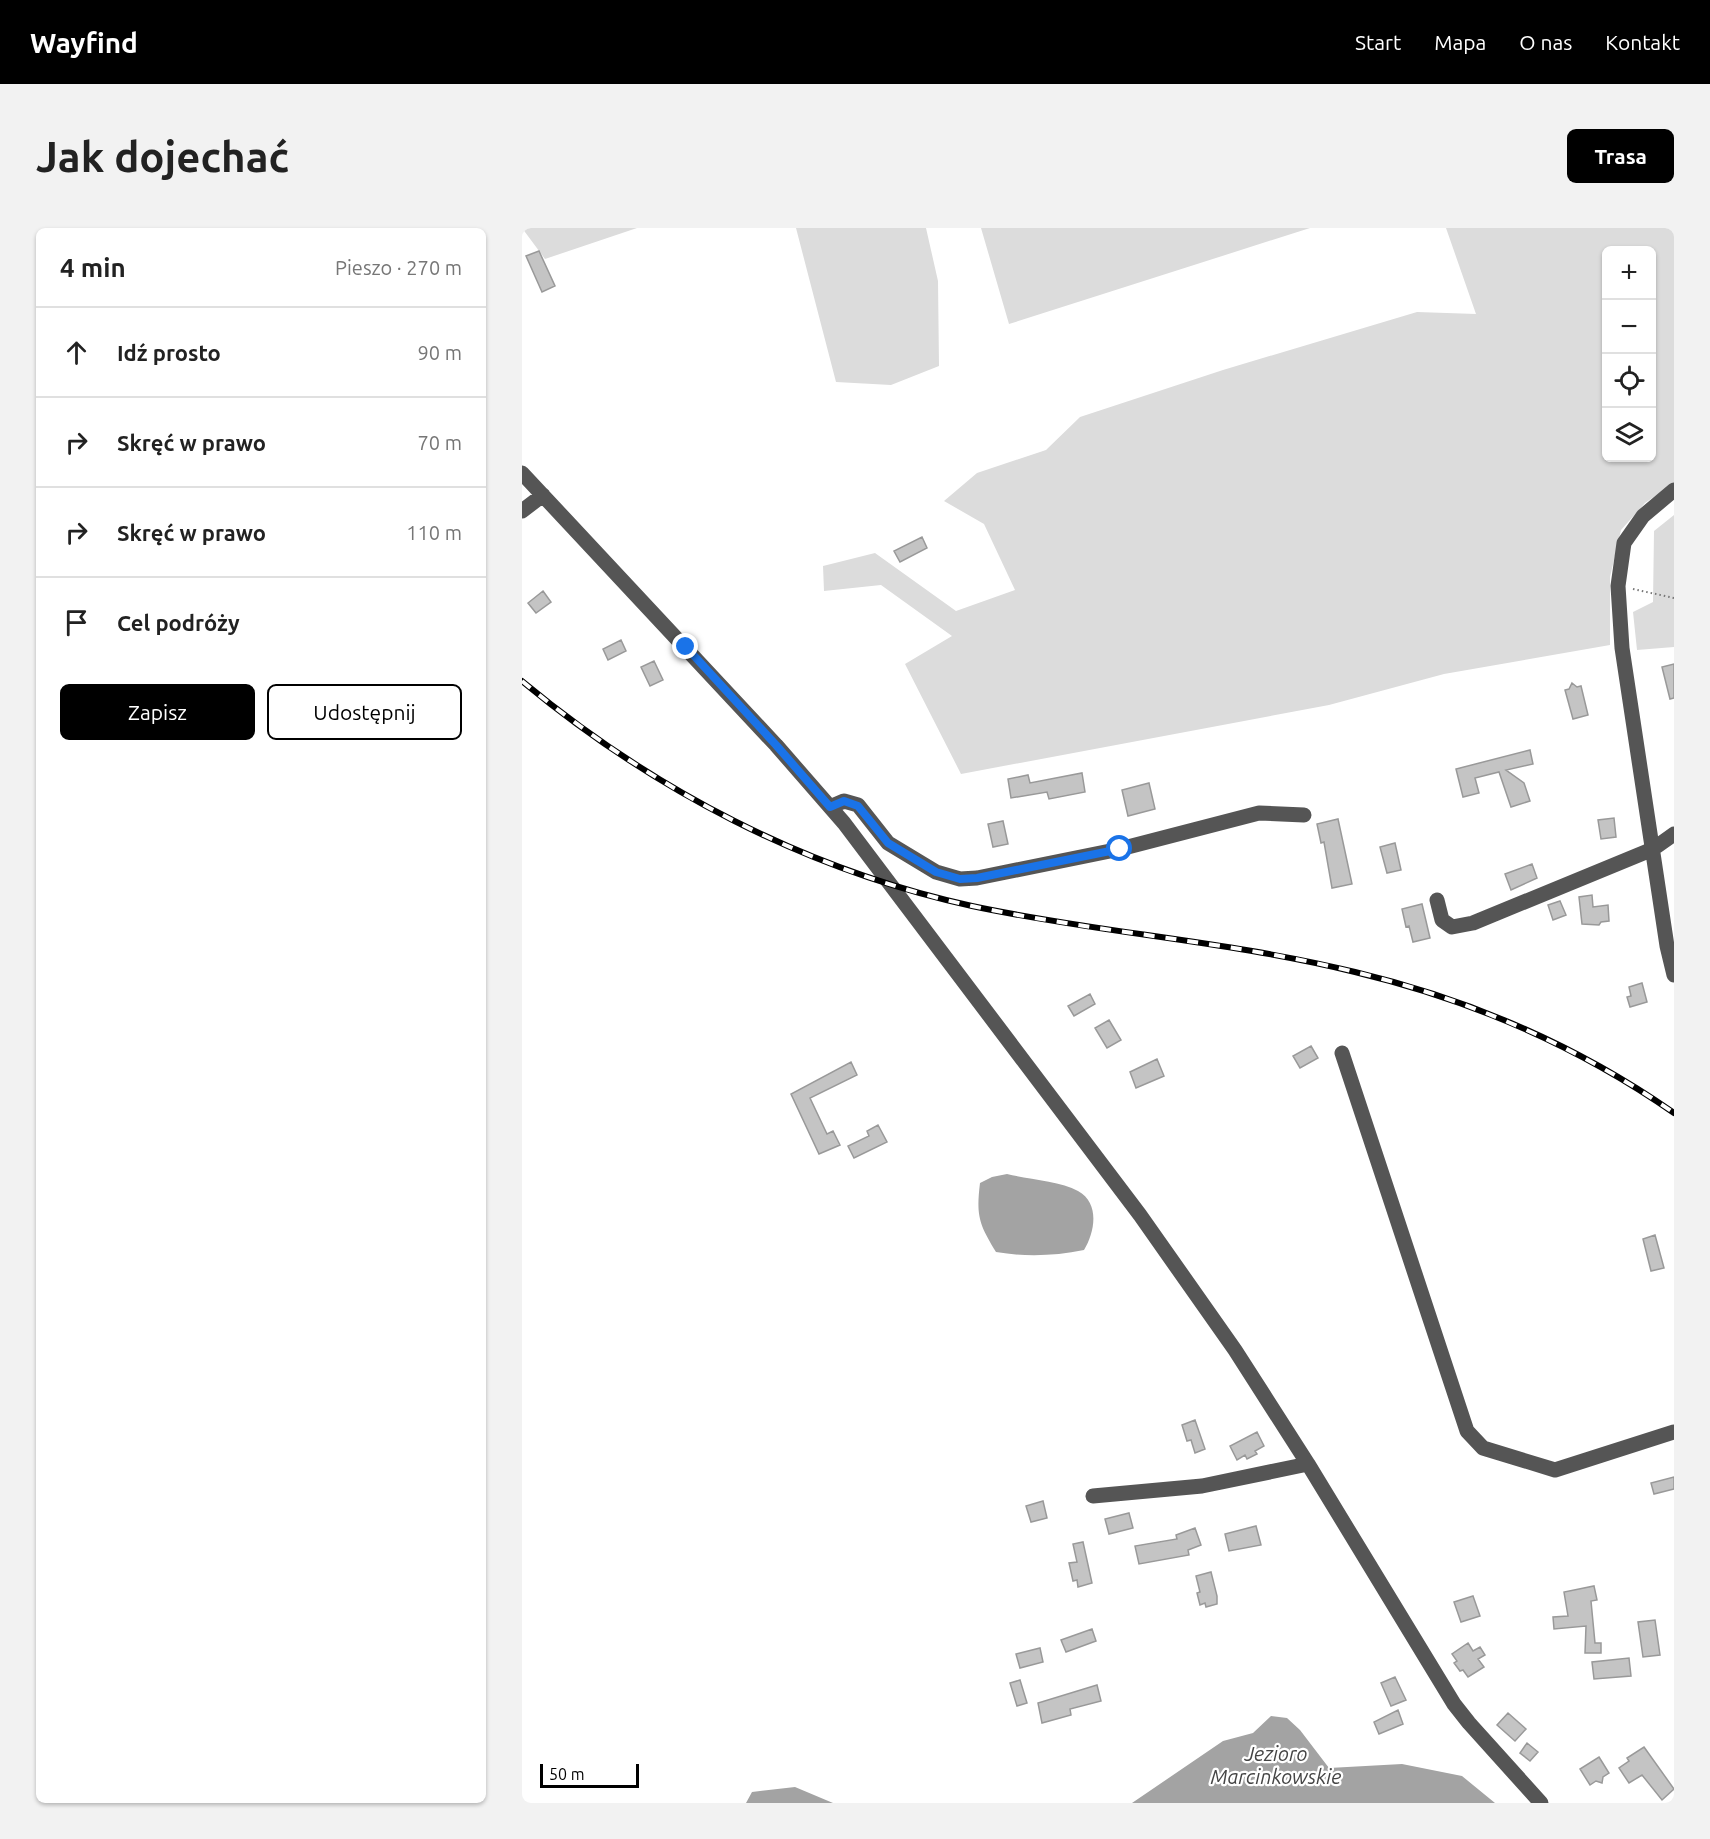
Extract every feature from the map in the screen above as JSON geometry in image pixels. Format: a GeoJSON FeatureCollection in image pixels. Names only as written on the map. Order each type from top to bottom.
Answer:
{"type":"FeatureCollection","features":[{"type":"Feature","properties":{"kind":"street"},"geometry":{"type":"LineString","coordinates":[[522,473],[776,745],[830,807],[890,884],[1140,1215],[1235,1350],[1308,1464],[1454,1704],[1475,1731],[1541,1803]]}},
{"type":"Feature","properties":{"kind":"street"},"geometry":{"type":"LineString","coordinates":[[1674,490],[1643,516],[1624,543],[1618,586],[1622,648],[1667,946],[1674,975]]}},
{"type":"Feature","properties":{"kind":"street"},"geometry":{"type":"LineString","coordinates":[[522,511],[543,495]]}},
{"type":"Feature","properties":{"kind":"street"},"geometry":{"type":"LineString","coordinates":[[830,807],[844,801],[858,806],[888,843],[936,872],[960,879],[977,878],[1120,849],[1260,813],[1304,815]]}},
{"type":"Feature","properties":{"kind":"street"},"geometry":{"type":"LineString","coordinates":[[1437,900],[1442,920],[1452,927],[1473,923],[1653,849],[1674,834]]}},
{"type":"Feature","properties":{"kind":"street"},"geometry":{"type":"LineString","coordinates":[[1342,1053],[1467,1431],[1483,1448],[1555,1470],[1674,1432]]}},
{"type":"Feature","properties":{"kind":"street"},"geometry":{"type":"LineString","coordinates":[[1093,1496],[1202,1486],[1308,1464]]}},
{"type":"Feature","properties":{"kind":"path"},"geometry":{"type":"LineString","coordinates":[[1618,586],[1674,598]]}},
{"type":"Feature","properties":{"kind":"shaded area"},"geometry":{"type":"Polygon","coordinates":[[[522,228],[637,228],[545,259],[522,228]]]}},
{"type":"Feature","properties":{"kind":"shaded area"},"geometry":{"type":"Polygon","coordinates":[[[796,228],[926,228],[938,281],[939,366],[891,385],[836,382],[796,228]]]}},
{"type":"Feature","properties":{"kind":"shaded area"},"geometry":{"type":"Polygon","coordinates":[[[981,228],[1310,228],[1009,324],[981,228]]]}},
{"type":"Feature","properties":{"kind":"shaded area"},"geometry":{"type":"Polygon","coordinates":[[[1446,228],[1674,228],[1674,483],[1645,503],[1621,530],[1610,577],[1610,645],[1444,674],[1329,705],[961,774],[905,664],[952,636],[881,585],[824,591],[823,566],[875,553],[956,611],[1015,590],[984,524],[944,501],[977,473],[1046,450],[1080,417],[1223,370],[1417,312],[1476,314],[1446,228]]]}},
{"type":"Feature","properties":{"kind":"shaded area"},"geometry":{"type":"Polygon","coordinates":[[[1674,515],[1674,647],[1637,650],[1633,612],[1653,602],[1654,531],[1674,515]]]}},
{"type":"Feature","properties":{"kind":"water"},"geometry":{"type":"Polygon","coordinates":[[[1007,1174],[1062,1185],[1085,1196],[1092,1210],[1093,1227],[1084,1250],[1040,1255],[996,1252],[980,1219],[978,1204],[980,1183],[992,1177],[1007,1174]]]}},
{"type":"Feature","properties":{"kind":"water","name":"Jezioro Marcinkowskie"},"geometry":{"type":"Polygon","coordinates":[[[1271,1716],[1287,1718],[1300,1730],[1329,1768],[1402,1764],[1462,1776],[1495,1803],[1132,1803],[1223,1741],[1253,1733],[1271,1716]]]}},
{"type":"Feature","properties":{"kind":"water"},"geometry":{"type":"Polygon","coordinates":[[[795,1787],[833,1803],[746,1803],[752,1792],[795,1787]]]}},
{"type":"Feature","properties":{"kind":"building"},"geometry":{"type":"Polygon","coordinates":[[[539,251],[555,286],[542,292],[526,256],[539,251]]]}},
{"type":"Feature","properties":{"kind":"building"},"geometry":{"type":"Polygon","coordinates":[[[922,537],[927,548],[900,562],[894,551],[922,537]]]}},
{"type":"Feature","properties":{"kind":"building"},"geometry":{"type":"Polygon","coordinates":[[[543,591],[551,602],[536,613],[528,603],[543,591]]]}},
{"type":"Feature","properties":{"kind":"building"},"geometry":{"type":"Polygon","coordinates":[[[621,640],[626,651],[608,660],[603,649],[621,640]]]}},
{"type":"Feature","properties":{"kind":"building"},"geometry":{"type":"Polygon","coordinates":[[[654,661],[663,680],[650,686],[641,667],[654,661]]]}},
{"type":"Feature","properties":{"kind":"building"},"geometry":{"type":"Polygon","coordinates":[[[1674,664],[1674,698],[1670,699],[1662,667],[1674,664]]]}},
{"type":"Feature","properties":{"kind":"building"},"geometry":{"type":"Polygon","coordinates":[[[1572,683],[1577,687],[1581,686],[1588,715],[1573,719],[1565,690],[1569,689],[1572,683]]]}},
{"type":"Feature","properties":{"kind":"building"},"geometry":{"type":"Polygon","coordinates":[[[1530,750],[1533,764],[1506,770],[1524,783],[1530,801],[1511,807],[1499,772],[1475,778],[1479,793],[1463,797],[1456,769],[1530,750]]]}},
{"type":"Feature","properties":{"kind":"building"},"geometry":{"type":"Polygon","coordinates":[[[1082,773],[1085,792],[1049,799],[1047,792],[1011,798],[1008,779],[1028,775],[1030,783],[1082,773]]]}},
{"type":"Feature","properties":{"kind":"building"},"geometry":{"type":"Polygon","coordinates":[[[1149,783],[1155,809],[1128,816],[1122,790],[1149,783]]]}},
{"type":"Feature","properties":{"kind":"building"},"geometry":{"type":"Polygon","coordinates":[[[1614,818],[1616,837],[1601,839],[1598,820],[1614,818]]]}},
{"type":"Feature","properties":{"kind":"building"},"geometry":{"type":"Polygon","coordinates":[[[1338,819],[1352,884],[1332,888],[1324,842],[1321,843],[1317,824],[1338,819]]]}},
{"type":"Feature","properties":{"kind":"building"},"geometry":{"type":"Polygon","coordinates":[[[1003,821],[1008,844],[993,847],[988,824],[1003,821]]]}},
{"type":"Feature","properties":{"kind":"building"},"geometry":{"type":"Polygon","coordinates":[[[1395,843],[1401,870],[1387,873],[1380,847],[1395,843]]]}},
{"type":"Feature","properties":{"kind":"building"},"geometry":{"type":"Polygon","coordinates":[[[1532,864],[1537,878],[1511,890],[1505,874],[1532,864]]]}},
{"type":"Feature","properties":{"kind":"building"},"geometry":{"type":"Polygon","coordinates":[[[1592,895],[1593,907],[1608,905],[1609,921],[1601,922],[1599,925],[1582,924],[1579,897],[1592,895]]]}},
{"type":"Feature","properties":{"kind":"building"},"geometry":{"type":"Polygon","coordinates":[[[1560,901],[1566,915],[1553,920],[1548,905],[1560,901]]]}},
{"type":"Feature","properties":{"kind":"building"},"geometry":{"type":"Polygon","coordinates":[[[1422,904],[1430,938],[1413,942],[1409,926],[1406,927],[1402,909],[1422,904]]]}},
{"type":"Feature","properties":{"kind":"building"},"geometry":{"type":"Polygon","coordinates":[[[1642,983],[1647,1002],[1630,1007],[1627,997],[1631,996],[1629,987],[1642,983]]]}},
{"type":"Feature","properties":{"kind":"building"},"geometry":{"type":"Polygon","coordinates":[[[1090,994],[1095,1004],[1074,1016],[1068,1006],[1090,994]]]}},
{"type":"Feature","properties":{"kind":"building"},"geometry":{"type":"Polygon","coordinates":[[[1109,1020],[1121,1040],[1107,1048],[1095,1028],[1109,1020]]]}},
{"type":"Feature","properties":{"kind":"building"},"geometry":{"type":"Polygon","coordinates":[[[1311,1046],[1318,1058],[1300,1068],[1293,1056],[1311,1046]]]}},
{"type":"Feature","properties":{"kind":"building"},"geometry":{"type":"Polygon","coordinates":[[[1157,1059],[1164,1076],[1136,1088],[1130,1072],[1157,1059]]]}},
{"type":"Feature","properties":{"kind":"building"},"geometry":{"type":"Polygon","coordinates":[[[851,1062],[857,1075],[810,1098],[827,1134],[833,1131],[840,1145],[819,1154],[791,1094],[851,1062]]]}},
{"type":"Feature","properties":{"kind":"building"},"geometry":{"type":"Polygon","coordinates":[[[878,1125],[887,1142],[854,1158],[848,1146],[869,1136],[867,1131],[878,1125]]]}},
{"type":"Feature","properties":{"kind":"building"},"geometry":{"type":"Polygon","coordinates":[[[1655,1235],[1664,1268],[1651,1271],[1643,1239],[1655,1235]]]}},
{"type":"Feature","properties":{"kind":"building"},"geometry":{"type":"Polygon","coordinates":[[[1195,1420],[1205,1449],[1195,1453],[1191,1440],[1187,1441],[1182,1425],[1195,1420]]]}},
{"type":"Feature","properties":{"kind":"building"},"geometry":{"type":"Polygon","coordinates":[[[1257,1432],[1264,1446],[1255,1451],[1257,1454],[1247,1459],[1245,1455],[1237,1460],[1230,1446],[1257,1432]]]}},
{"type":"Feature","properties":{"kind":"building"},"geometry":{"type":"Polygon","coordinates":[[[1674,1477],[1674,1489],[1654,1494],[1651,1483],[1674,1477]]]}},
{"type":"Feature","properties":{"kind":"building"},"geometry":{"type":"Polygon","coordinates":[[[1043,1501],[1047,1518],[1031,1522],[1026,1506],[1043,1501]]]}},
{"type":"Feature","properties":{"kind":"building"},"geometry":{"type":"Polygon","coordinates":[[[1129,1513],[1133,1528],[1109,1534],[1105,1519],[1129,1513]]]}},
{"type":"Feature","properties":{"kind":"building"},"geometry":{"type":"Polygon","coordinates":[[[1256,1526],[1261,1545],[1229,1551],[1225,1534],[1256,1526]]]}},
{"type":"Feature","properties":{"kind":"building"},"geometry":{"type":"Polygon","coordinates":[[[1195,1528],[1201,1545],[1188,1550],[1189,1555],[1139,1564],[1135,1546],[1177,1539],[1176,1535],[1195,1528]]]}},
{"type":"Feature","properties":{"kind":"building"},"geometry":{"type":"Polygon","coordinates":[[[1083,1542],[1092,1583],[1078,1587],[1077,1580],[1073,1581],[1069,1563],[1077,1562],[1073,1544],[1083,1542]]]}},
{"type":"Feature","properties":{"kind":"building"},"geometry":{"type":"Polygon","coordinates":[[[1211,1572],[1217,1604],[1206,1607],[1205,1603],[1200,1605],[1196,1576],[1211,1572]]]}},
{"type":"Feature","properties":{"kind":"building"},"geometry":{"type":"Polygon","coordinates":[[[1594,1586],[1597,1600],[1591,1601],[1595,1643],[1601,1643],[1601,1653],[1585,1653],[1586,1626],[1554,1629],[1553,1617],[1568,1616],[1564,1592],[1594,1586]]]}},
{"type":"Feature","properties":{"kind":"building"},"geometry":{"type":"Polygon","coordinates":[[[1473,1596],[1480,1616],[1461,1622],[1454,1602],[1473,1596]]]}},
{"type":"Feature","properties":{"kind":"building"},"geometry":{"type":"Polygon","coordinates":[[[1655,1620],[1660,1655],[1643,1657],[1638,1622],[1655,1620]]]}},
{"type":"Feature","properties":{"kind":"building"},"geometry":{"type":"Polygon","coordinates":[[[1092,1629],[1096,1641],[1066,1652],[1061,1640],[1092,1629]]]}},
{"type":"Feature","properties":{"kind":"building"},"geometry":{"type":"Polygon","coordinates":[[[1468,1643],[1473,1651],[1480,1647],[1485,1655],[1478,1659],[1484,1667],[1468,1677],[1454,1663],[1457,1661],[1452,1654],[1468,1643]]]}},
{"type":"Feature","properties":{"kind":"building"},"geometry":{"type":"Polygon","coordinates":[[[1040,1648],[1043,1662],[1020,1668],[1016,1654],[1040,1648]]]}},
{"type":"Feature","properties":{"kind":"building"},"geometry":{"type":"Polygon","coordinates":[[[1629,1658],[1631,1676],[1594,1679],[1592,1662],[1629,1658]]]}},
{"type":"Feature","properties":{"kind":"building"},"geometry":{"type":"Polygon","coordinates":[[[1395,1677],[1406,1700],[1391,1706],[1381,1683],[1395,1677]]]}},
{"type":"Feature","properties":{"kind":"building"},"geometry":{"type":"Polygon","coordinates":[[[1020,1680],[1027,1703],[1017,1706],[1010,1683],[1020,1680]]]}},
{"type":"Feature","properties":{"kind":"building"},"geometry":{"type":"Polygon","coordinates":[[[1097,1685],[1101,1701],[1070,1709],[1071,1715],[1042,1723],[1038,1703],[1097,1685]]]}},
{"type":"Feature","properties":{"kind":"building"},"geometry":{"type":"Polygon","coordinates":[[[1398,1710],[1403,1724],[1379,1734],[1374,1722],[1398,1710]]]}},
{"type":"Feature","properties":{"kind":"building"},"geometry":{"type":"Polygon","coordinates":[[[1508,1713],[1526,1729],[1515,1741],[1497,1725],[1508,1713]]]}},
{"type":"Feature","properties":{"kind":"building"},"geometry":{"type":"Polygon","coordinates":[[[1527,1743],[1538,1752],[1530,1761],[1520,1753],[1527,1743]]]}},
{"type":"Feature","properties":{"kind":"building"},"geometry":{"type":"Polygon","coordinates":[[[1644,1747],[1674,1789],[1662,1800],[1642,1775],[1629,1783],[1619,1768],[1629,1761],[1627,1758],[1644,1747]]]}},
{"type":"Feature","properties":{"kind":"building"},"geometry":{"type":"Polygon","coordinates":[[[1599,1757],[1609,1773],[1603,1777],[1602,1783],[1596,1781],[1590,1785],[1580,1769],[1599,1757]]]}},
{"type":"Feature","properties":{"kind":"railway"},"geometry":{"type":"LineString","coordinates":[[522,681],[624,757],[678,790],[791,847],[850,871],[972,906],[1260,952],[1308,961],[1397,983],[1480,1011],[1561,1046],[1600,1066],[1674,1113]]}},
{"type":"Feature","properties":{"kind":"route"},"geometry":{"type":"LineString","coordinates":[[686,647],[830,807],[844,801],[858,806],[888,843],[936,872],[960,879],[977,878],[1120,849]]}}]}
